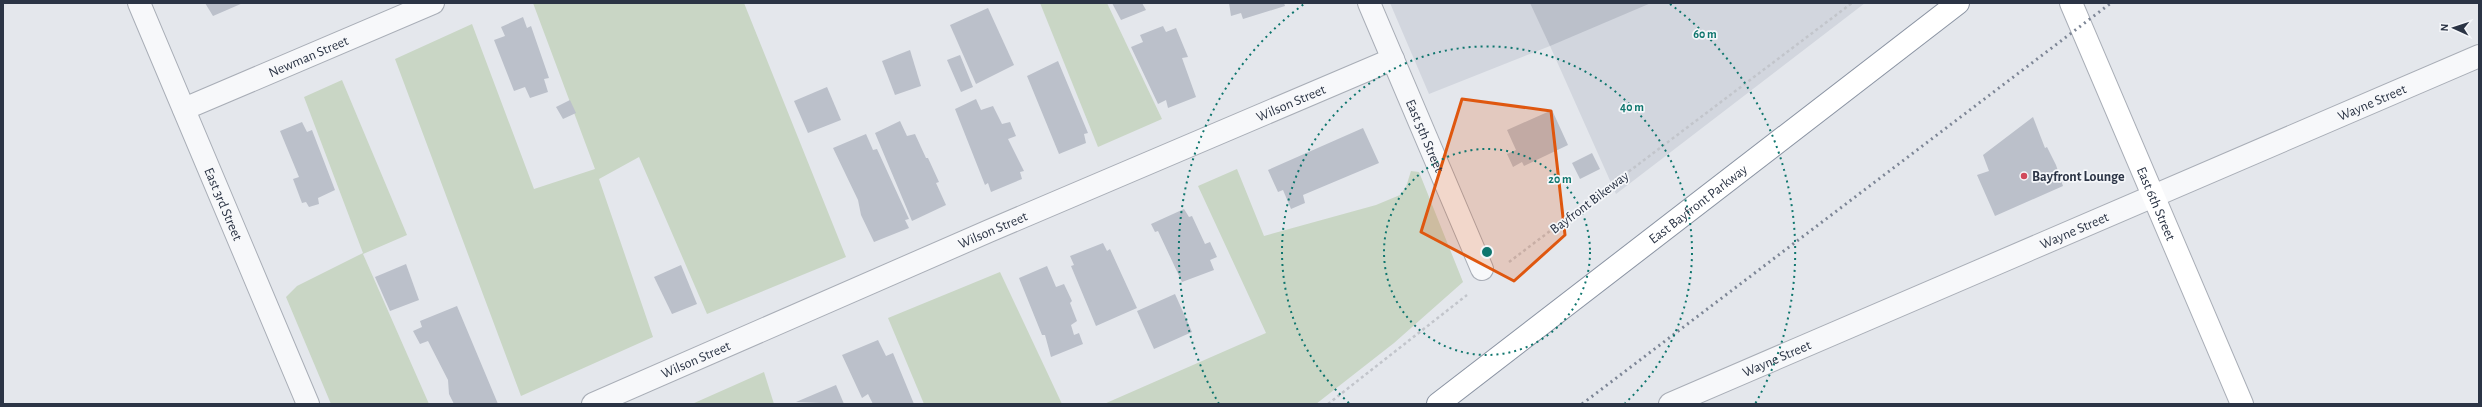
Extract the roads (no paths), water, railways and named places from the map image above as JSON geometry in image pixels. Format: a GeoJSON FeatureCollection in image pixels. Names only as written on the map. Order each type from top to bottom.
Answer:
{"type":"FeatureCollection","features":[{"type":"Feature","properties":{"kind":"main road","name":"East Bayfront Parkway"},"geometry":{"type":"LineString","coordinates":[[1438,404],[1958,3]]}},
{"type":"Feature","properties":{"kind":"main road","name":"East 6th Street"},"geometry":{"type":"LineString","coordinates":[[2071,3],[2155,196],[2242,404]]}},
{"type":"Feature","properties":{"kind":"street","name":"East 3rd Street"},"geometry":{"type":"LineString","coordinates":[[139,3],[308,404]]}},
{"type":"Feature","properties":{"kind":"street","name":"Newman Street"},"geometry":{"type":"LineString","coordinates":[[184,109],[433,3]]}},
{"type":"Feature","properties":{"kind":"street","name":"East 5th Street"},"geometry":{"type":"LineString","coordinates":[[1369,3],[1482,269]]}},
{"type":"Feature","properties":{"kind":"street","name":"Wayne Street"},"geometry":{"type":"LineString","coordinates":[[1670,404],[2479,56]]}},
{"type":"Feature","properties":{"kind":"street","name":"Wilson Street"},"geometry":{"type":"LineString","coordinates":[[593,404],[981,234],[1393,59]]}},
{"type":"Feature","properties":{"kind":"railway"},"geometry":{"type":"LineString","coordinates":[[1582,404],[2111,3]]}},
{"type":"Feature","properties":{"kind":"place","name":"Bayfront Lounge"},"geometry":{"type":"Point","coordinates":[2024,176]}}]}
